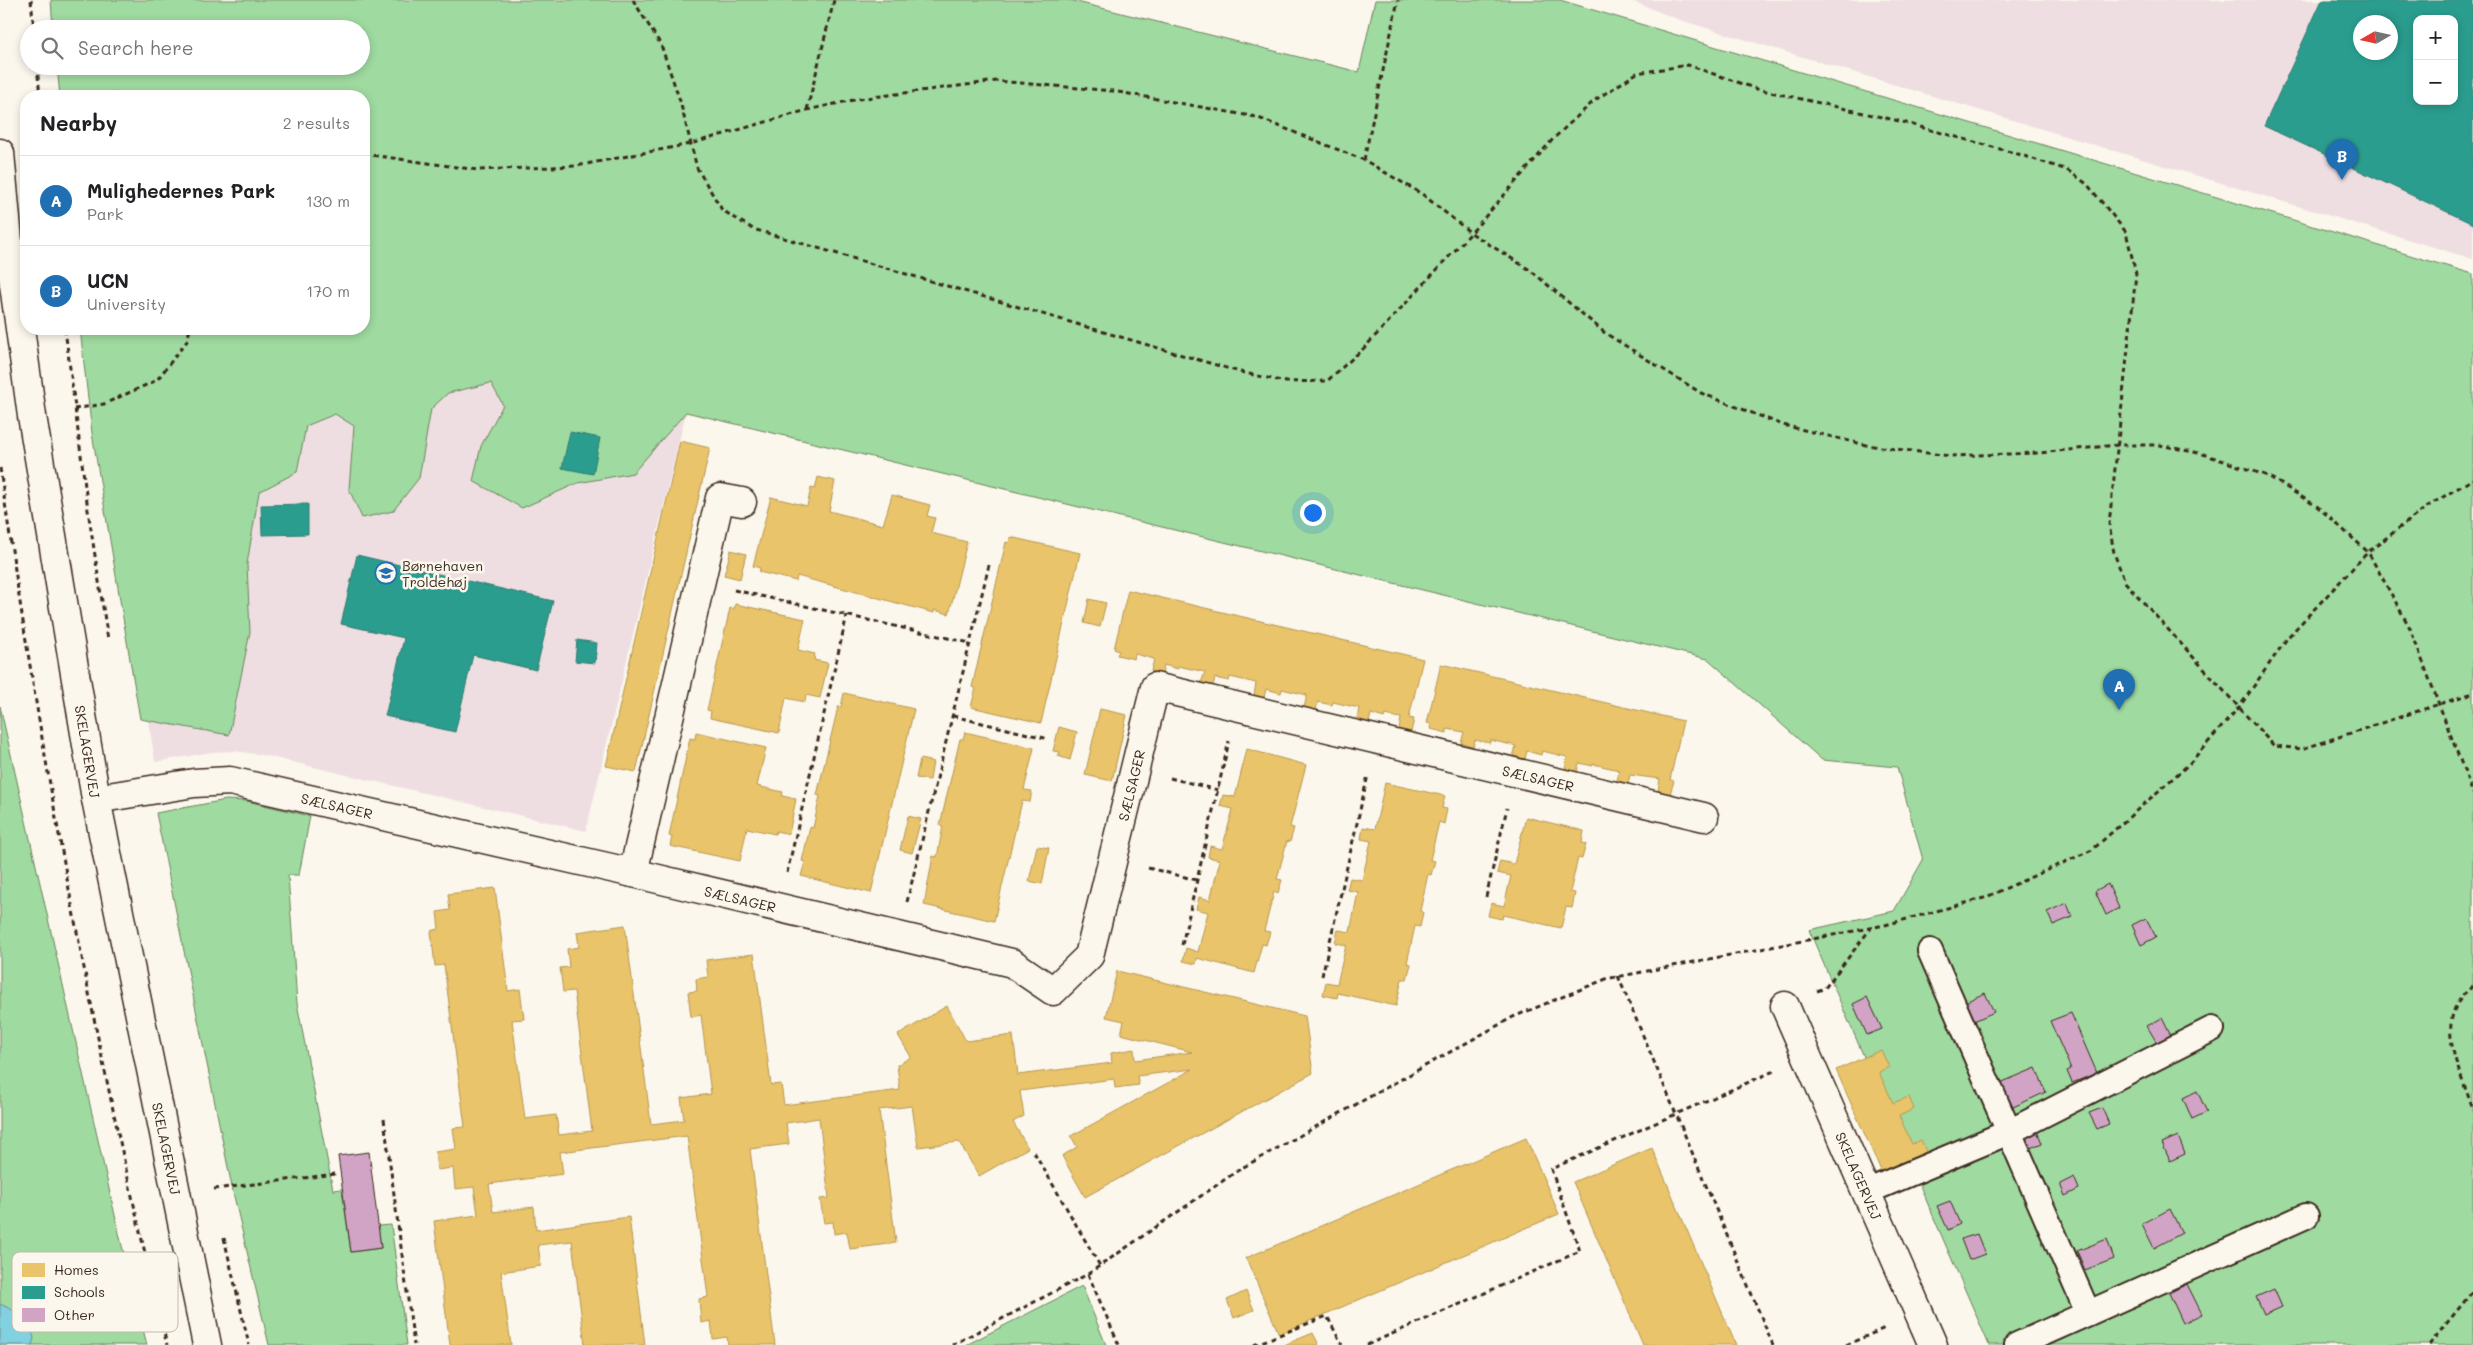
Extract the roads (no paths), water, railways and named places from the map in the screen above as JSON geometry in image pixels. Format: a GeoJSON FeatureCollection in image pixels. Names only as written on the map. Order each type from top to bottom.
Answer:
{"type":"FeatureCollection","features":[{"type":"Feature","properties":{"kind":"street","name":"SKELAGERVEJ"},"geometry":{"type":"LineString","coordinates":[[0,153],[4,241],[96,799],[207,1345]]}},
{"type":"Feature","properties":{"kind":"street"},"geometry":{"type":"LineString","coordinates":[[634,873],[720,498],[742,502]]}},
{"type":"Feature","properties":{"kind":"street","name":"SÆLSAGER"},"geometry":{"type":"LineString","coordinates":[[96,799],[194,783],[230,782],[634,873],[1012,963],[1054,991],[1089,956],[1155,687],[1704,818]]}},
{"type":"Feature","properties":{"kind":"street","name":"SKELAGERVEJ"},"geometry":{"type":"LineString","coordinates":[[1785,1006],[1933,1345]]}},
{"type":"Feature","properties":{"kind":"lane"},"geometry":{"type":"LineString","coordinates":[[1930,951],[2088,1313]]}},
{"type":"Feature","properties":{"kind":"lane"},"geometry":{"type":"LineString","coordinates":[[1866,1192],[2009,1132],[2212,1029]]}},
{"type":"Feature","properties":{"kind":"lane"},"geometry":{"type":"LineString","coordinates":[[2017,1345],[2306,1216]]}},
{"type":"Feature","properties":{"kind":"water"},"geometry":{"type":"Polygon","coordinates":[[[0,1304],[12,1310],[12,1332],[32,1332],[34,1338],[32,1345],[0,1345],[0,1304]]]}},
{"type":"Feature","properties":{"kind":"place","name":"UCN"},"geometry":{"type":"Point","coordinates":[2342,180]}},
{"type":"Feature","properties":{"kind":"place","name":"Børnehaven Troldehøj"},"geometry":{"type":"Point","coordinates":[386,573]}},
{"type":"Feature","properties":{"kind":"place","name":"Mulighedernes Park"},"geometry":{"type":"Point","coordinates":[2119,710]}}]}
